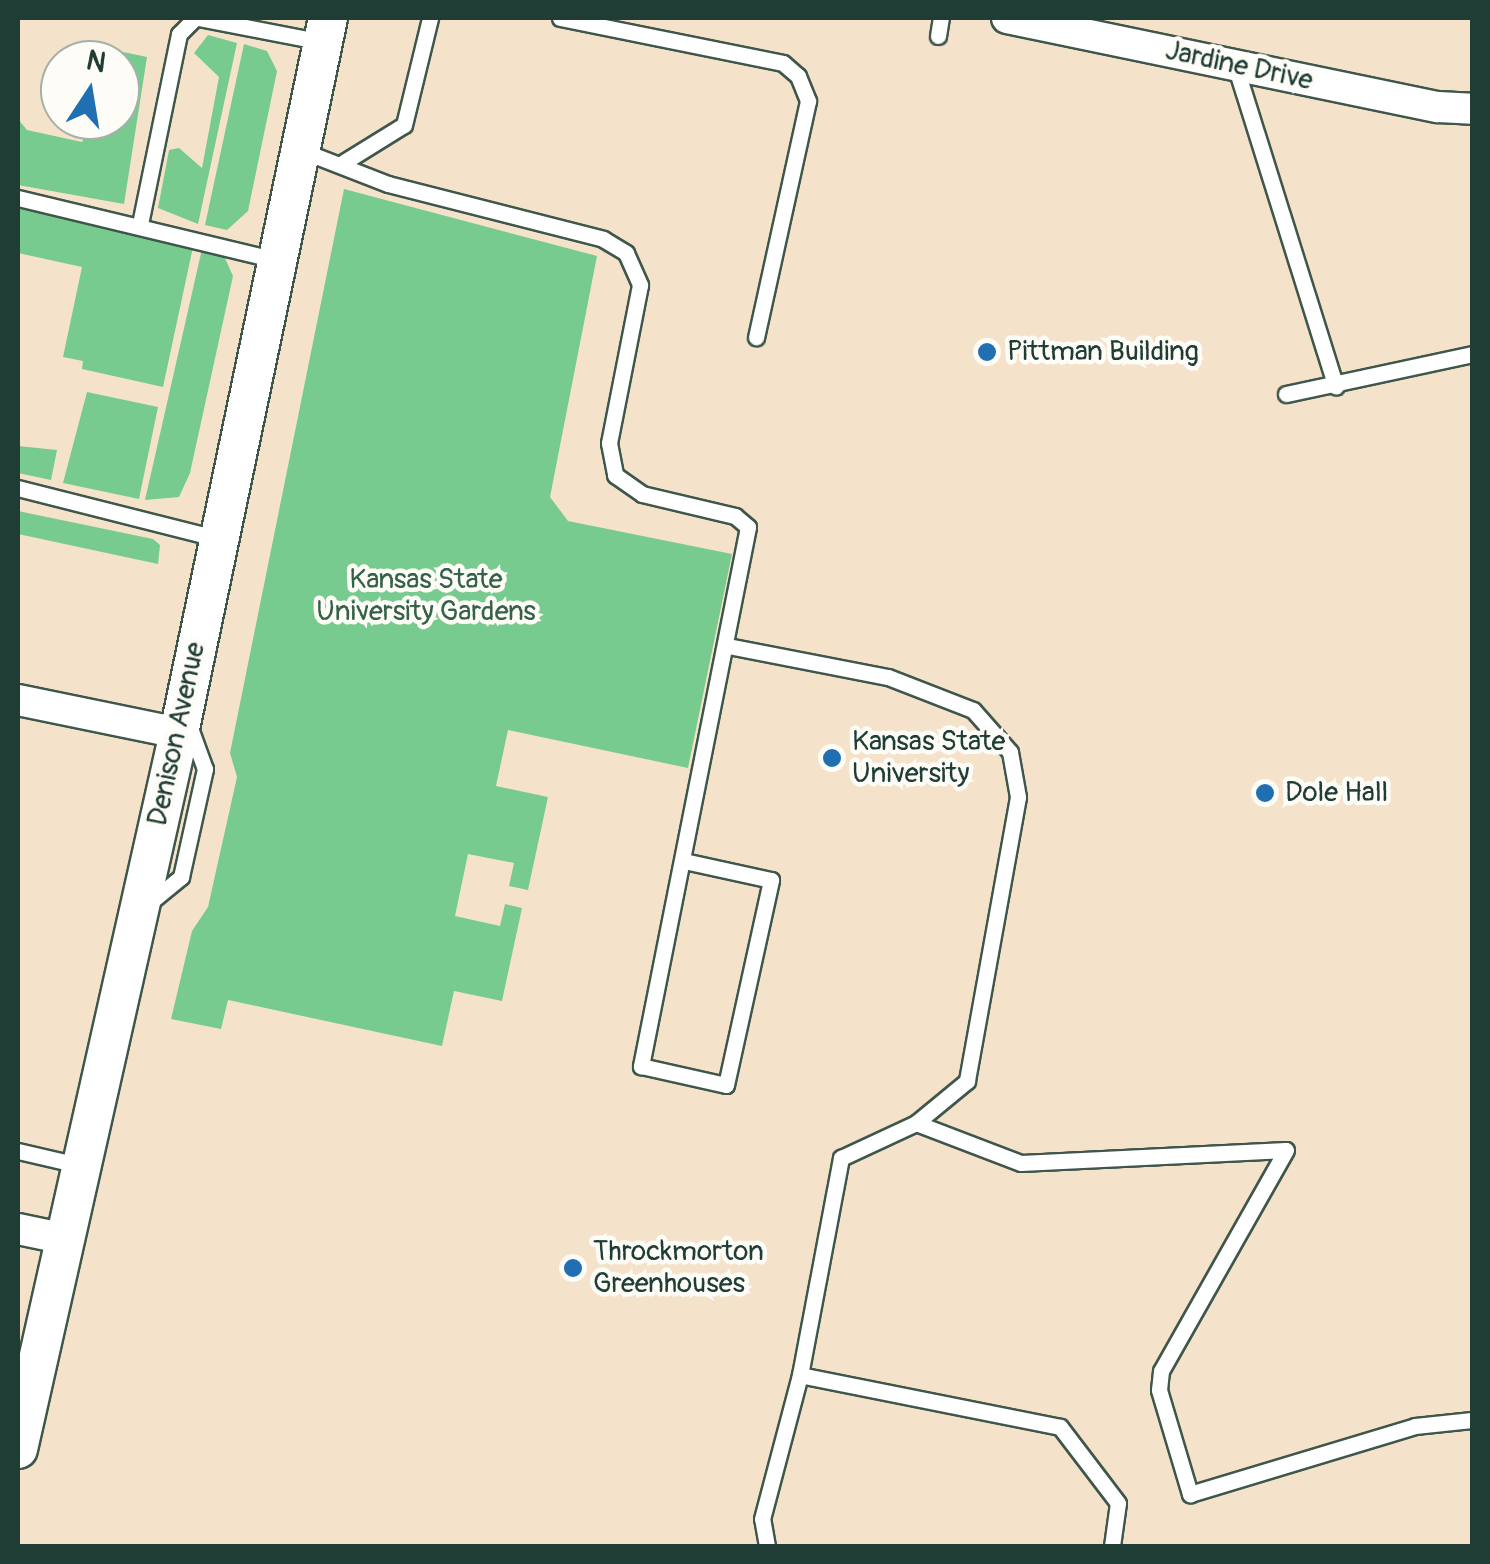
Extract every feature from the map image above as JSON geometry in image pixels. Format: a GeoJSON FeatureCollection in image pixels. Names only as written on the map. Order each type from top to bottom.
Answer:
{"type":"FeatureCollection","features":[{"type":"Feature","properties":{"kind":"street","name":"Jardine Drive"},"geometry":{"type":"LineString","coordinates":[[1007,18],[1472,109]]}},
{"type":"Feature","properties":{"kind":"street","name":"Denison Avenue"},"geometry":{"type":"LineString","coordinates":[[18,1449],[25,1377],[181,722],[326,30]]}},
{"type":"Feature","properties":{"kind":"street"},"geometry":{"type":"LineString","coordinates":[[18,700],[181,722]]}},
{"type":"Feature","properties":{"kind":"street"},"geometry":{"type":"LineString","coordinates":[[18,1229],[61,1238]]}},
{"type":"Feature","properties":{"kind":"lane"},"geometry":{"type":"LineString","coordinates":[[140,224],[180,34],[197,18],[326,30]]}},
{"type":"Feature","properties":{"kind":"lane"},"geometry":{"type":"LineString","coordinates":[[344,162],[404,124],[430,18]]}},
{"type":"Feature","properties":{"kind":"lane"},"geometry":{"type":"LineString","coordinates":[[560,18],[784,63],[798,76],[808,101],[756,337]]}},
{"type":"Feature","properties":{"kind":"lane"},"geometry":{"type":"LineString","coordinates":[[654,37],[658,18]]}},
{"type":"Feature","properties":{"kind":"lane"},"geometry":{"type":"LineString","coordinates":[[938,36],[942,18]]}},
{"type":"Feature","properties":{"kind":"lane"},"geometry":{"type":"LineString","coordinates":[[1235,65],[1336,387]]}},
{"type":"Feature","properties":{"kind":"lane"},"geometry":{"type":"LineString","coordinates":[[299,150],[344,162],[388,184],[603,239],[626,253],[640,285],[609,443],[616,475],[642,494],[735,516],[748,527],[728,646],[641,1066],[726,1085],[771,880],[684,860]]}},
{"type":"Feature","properties":{"kind":"lane"},"geometry":{"type":"LineString","coordinates":[[18,198],[140,224],[276,260]]}},
{"type":"Feature","properties":{"kind":"lane"},"geometry":{"type":"LineString","coordinates":[[1286,394],[1336,387],[1472,354]]}},
{"type":"Feature","properties":{"kind":"lane"},"geometry":{"type":"LineString","coordinates":[[18,488],[219,539]]}},
{"type":"Feature","properties":{"kind":"lane"},"geometry":{"type":"LineString","coordinates":[[728,646],[888,677],[973,710],[1010,752],[1018,797],[967,1080],[916,1124],[841,1158],[800,1375],[762,1519],[767,1546]]}},
{"type":"Feature","properties":{"kind":"lane"},"geometry":{"type":"LineString","coordinates":[[916,1124],[1021,1164],[1286,1150],[1161,1371],[1159,1390],[1190,1494],[1415,1426],[1472,1420]]}},
{"type":"Feature","properties":{"kind":"lane"},"geometry":{"type":"LineString","coordinates":[[18,1151],[78,1166]]}},
{"type":"Feature","properties":{"kind":"lane"},"geometry":{"type":"LineString","coordinates":[[800,1375],[1060,1426],[1118,1502],[1112,1546]]}},
{"type":"Feature","properties":{"kind":"green space"},"geometry":{"type":"Polygon","coordinates":[[[208,35],[237,43],[198,224],[158,208],[169,150],[179,148],[202,168],[219,77],[194,53],[208,35]]]}},
{"type":"Feature","properties":{"kind":"green space"},"geometry":{"type":"Polygon","coordinates":[[[244,44],[267,51],[277,71],[248,211],[227,230],[205,225],[244,44]]]}},
{"type":"Feature","properties":{"kind":"green space"},"geometry":{"type":"Polygon","coordinates":[[[140,56],[147,57],[140,102],[140,56]]]}},
{"type":"Feature","properties":{"kind":"green space"},"geometry":{"type":"Polygon","coordinates":[[[18,119],[27,130],[40,133],[40,140],[134,140],[124,204],[18,185],[18,119]]]}},
{"type":"Feature","properties":{"kind":"green space","name":"Kansas State University Gardens"},"geometry":{"type":"Polygon","coordinates":[[[344,189],[597,256],[550,497],[568,521],[732,554],[688,768],[508,730],[496,786],[548,797],[528,890],[509,886],[514,863],[468,854],[455,916],[500,926],[505,904],[522,908],[502,1001],[454,991],[442,1046],[228,1000],[221,1029],[171,1019],[192,931],[208,907],[237,777],[230,753],[344,189]]]}},
{"type":"Feature","properties":{"kind":"green space"},"geometry":{"type":"Polygon","coordinates":[[[18,207],[193,247],[163,387],[82,369],[83,361],[63,357],[82,267],[18,253],[18,207]]]}},
{"type":"Feature","properties":{"kind":"green space"},"geometry":{"type":"Polygon","coordinates":[[[202,249],[224,256],[233,276],[190,473],[179,497],[145,500],[202,249]]]}},
{"type":"Feature","properties":{"kind":"green space"},"geometry":{"type":"Polygon","coordinates":[[[87,392],[158,407],[139,499],[63,483],[87,392]]]}},
{"type":"Feature","properties":{"kind":"green space"},"geometry":{"type":"Polygon","coordinates":[[[18,446],[57,450],[51,480],[18,473],[18,446]]]}},
{"type":"Feature","properties":{"kind":"green space"},"geometry":{"type":"Polygon","coordinates":[[[18,511],[153,539],[160,545],[158,564],[18,534],[18,511]]]}},
{"type":"Feature","properties":{"kind":"place","name":"Pittman Building"},"geometry":{"type":"Point","coordinates":[987,352]}},
{"type":"Feature","properties":{"kind":"place","name":"Kansas State University"},"geometry":{"type":"Point","coordinates":[832,758]}},
{"type":"Feature","properties":{"kind":"place","name":"Dole Hall"},"geometry":{"type":"Point","coordinates":[1265,793]}},
{"type":"Feature","properties":{"kind":"place","name":"Throckmorton Greenhouses"},"geometry":{"type":"Point","coordinates":[573,1268]}}]}
